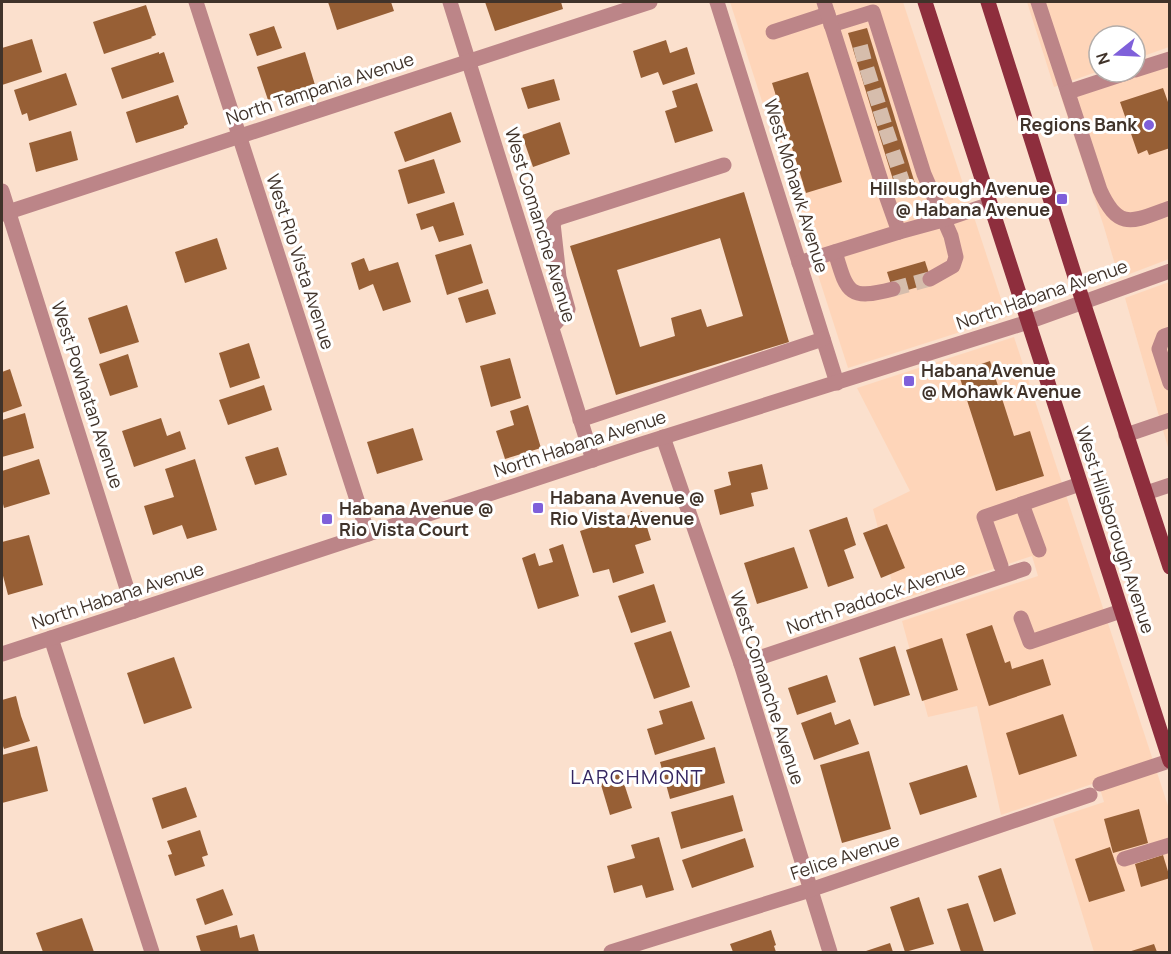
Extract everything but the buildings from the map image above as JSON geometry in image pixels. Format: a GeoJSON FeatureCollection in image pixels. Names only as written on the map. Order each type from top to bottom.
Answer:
{"type":"FeatureCollection","features":[{"type":"Feature","properties":{"kind":"main road","name":"West Hillsborough Avenue"},"geometry":{"type":"LineString","coordinates":[[925,2],[1169,761]]}},
{"type":"Feature","properties":{"kind":"main road"},"geometry":{"type":"LineString","coordinates":[[988,2],[1170,567]]}},
{"type":"Feature","properties":{"kind":"street","name":"West Rio Vista Avenue"},"geometry":{"type":"LineString","coordinates":[[196,2],[368,534]]}},
{"type":"Feature","properties":{"kind":"street","name":"West Comanche Avenue"},"geometry":{"type":"LineString","coordinates":[[450,2],[593,460]]}},
{"type":"Feature","properties":{"kind":"street","name":"North Tampania Avenue"},"geometry":{"type":"LineString","coordinates":[[5,213],[650,2]]}},
{"type":"Feature","properties":{"kind":"street","name":"West Mohawk Avenue"},"geometry":{"type":"LineString","coordinates":[[717,2],[837,383]]}},
{"type":"Feature","properties":{"kind":"street"},"geometry":{"type":"LineString","coordinates":[[1038,2],[1100,190],[1112,211],[1120,218],[1128,220],[1170,208]]}},
{"type":"Feature","properties":{"kind":"street"},"geometry":{"type":"LineString","coordinates":[[773,32],[828,13],[873,12],[879,48],[919,175],[951,236],[956,257],[953,266],[930,279]]}},
{"type":"Feature","properties":{"kind":"street"},"geometry":{"type":"LineString","coordinates":[[828,13],[849,57],[889,185],[899,232]]}},
{"type":"Feature","properties":{"kind":"street"},"geometry":{"type":"LineString","coordinates":[[1147,66],[1170,58]]}},
{"type":"Feature","properties":{"kind":"street"},"geometry":{"type":"LineString","coordinates":[[1068,92],[1092,84]]}},
{"type":"Feature","properties":{"kind":"street"},"geometry":{"type":"LineString","coordinates":[[552,327],[568,309],[559,277],[553,223],[558,218],[724,165]]}},
{"type":"Feature","properties":{"kind":"street","name":"West Powhatan Avenue"},"geometry":{"type":"LineString","coordinates":[[2,191],[5,213],[134,611]]}},
{"type":"Feature","properties":{"kind":"street"},"geometry":{"type":"LineString","coordinates":[[799,263],[990,204]]}},
{"type":"Feature","properties":{"kind":"street"},"geometry":{"type":"LineString","coordinates":[[836,252],[843,280],[852,292],[875,294],[893,290]]}},
{"type":"Feature","properties":{"kind":"street","name":"North Habana Avenue"},"geometry":{"type":"LineString","coordinates":[[2,654],[663,437],[1028,322],[1170,271]]}},
{"type":"Feature","properties":{"kind":"street"},"geometry":{"type":"LineString","coordinates":[[537,280],[559,277]]}},
{"type":"Feature","properties":{"kind":"street"},"geometry":{"type":"LineString","coordinates":[[1170,334],[1164,336],[1159,349],[1170,383]]}},
{"type":"Feature","properties":{"kind":"street"},"geometry":{"type":"LineString","coordinates":[[580,420],[823,339]]}},
{"type":"Feature","properties":{"kind":"street"},"geometry":{"type":"LineString","coordinates":[[1126,435],[1170,420]]}},
{"type":"Feature","properties":{"kind":"street","name":"West Comanche Avenue"},"geometry":{"type":"LineString","coordinates":[[663,437],[741,664],[830,952]]}},
{"type":"Feature","properties":{"kind":"street"},"geometry":{"type":"LineString","coordinates":[[1001,566],[984,517],[1080,484]]}},
{"type":"Feature","properties":{"kind":"street"},"geometry":{"type":"LineString","coordinates":[[1146,493],[1170,485]]}},
{"type":"Feature","properties":{"kind":"street"},"geometry":{"type":"LineString","coordinates":[[1022,504],[1039,550]]}},
{"type":"Feature","properties":{"kind":"street","name":"North Paddock Avenue"},"geometry":{"type":"LineString","coordinates":[[741,664],[1024,569]]}},
{"type":"Feature","properties":{"kind":"street"},"geometry":{"type":"LineString","coordinates":[[1021,618],[1030,642],[1121,611]]}},
{"type":"Feature","properties":{"kind":"street"},"geometry":{"type":"LineString","coordinates":[[51,638],[152,952]]}},
{"type":"Feature","properties":{"kind":"street","name":"Felice Avenue"},"geometry":{"type":"LineString","coordinates":[[611,952],[810,890],[1095,790],[1169,761]]}},
{"type":"Feature","properties":{"kind":"street"},"geometry":{"type":"LineString","coordinates":[[1124,859],[1170,845]]}},
{"type":"Feature","properties":{"kind":"shaded area"},"geometry":{"type":"Polygon","coordinates":[[[730,2],[903,2],[1007,317],[848,368],[730,2]]]}},
{"type":"Feature","properties":{"kind":"shaded area"},"geometry":{"type":"Polygon","coordinates":[[[1027,2],[1169,2],[1169,47],[1147,55],[1147,24],[1087,24],[1087,75],[1054,87],[1027,2]]]}},
{"type":"Feature","properties":{"kind":"shaded area"},"geometry":{"type":"Polygon","coordinates":[[[1169,57],[1169,259],[1119,278],[1060,94],[1089,84],[1147,84],[1147,64],[1169,57]]]}},
{"type":"Feature","properties":{"kind":"shaded area"},"geometry":{"type":"Polygon","coordinates":[[[1169,282],[1169,451],[1125,298],[1169,282]]]}},
{"type":"Feature","properties":{"kind":"shaded area"},"geometry":{"type":"Polygon","coordinates":[[[1014,337],[1169,809],[1169,952],[1094,952],[1053,819],[1104,802],[1098,782],[1001,815],[977,706],[928,717],[902,621],[1038,576],[1032,556],[897,601],[873,509],[910,491],[857,388],[1014,337]]]}},
{"type":"Feature","properties":{"kind":"tunnel"},"geometry":{"type":"LineString","coordinates":[[855,55],[874,50]]}},
{"type":"Feature","properties":{"kind":"tunnel"},"geometry":{"type":"LineString","coordinates":[[862,78],[881,72]]}},
{"type":"Feature","properties":{"kind":"tunnel"},"geometry":{"type":"LineString","coordinates":[[869,99],[888,93]]}},
{"type":"Feature","properties":{"kind":"tunnel"},"geometry":{"type":"LineString","coordinates":[[875,119],[894,113]]}},
{"type":"Feature","properties":{"kind":"tunnel"},"geometry":{"type":"LineString","coordinates":[[881,138],[899,132]]}},
{"type":"Feature","properties":{"kind":"tunnel"},"geometry":{"type":"LineString","coordinates":[[888,161],[906,155]]}},
{"type":"Feature","properties":{"kind":"tunnel"},"geometry":{"type":"LineString","coordinates":[[895,183],[913,177]]}},
{"type":"Feature","properties":{"kind":"tunnel"},"geometry":{"type":"LineString","coordinates":[[893,289],[930,279]]}},
{"type":"Feature","properties":{"kind":"place","name":"Regions Bank"},"geometry":{"type":"Point","coordinates":[1149,125]}},
{"type":"Feature","properties":{"kind":"place","name":"Hillsborough Avenue @ Habana Avenue"},"geometry":{"type":"Point","coordinates":[1062,199]}},
{"type":"Feature","properties":{"kind":"place","name":"Habana Avenue @ Mohawk Avenue"},"geometry":{"type":"Point","coordinates":[909,381]}},
{"type":"Feature","properties":{"kind":"place","name":"Habana Avenue @ Rio Vista Avenue"},"geometry":{"type":"Point","coordinates":[538,508]}},
{"type":"Feature","properties":{"kind":"place","name":"Habana Avenue @ Rio Vista Court"},"geometry":{"type":"Point","coordinates":[327,519]}},
{"type":"Feature","properties":{"kind":"district","name":"LARCHMONT"},"geometry":{"type":"Point","coordinates":[637,777]}}]}
